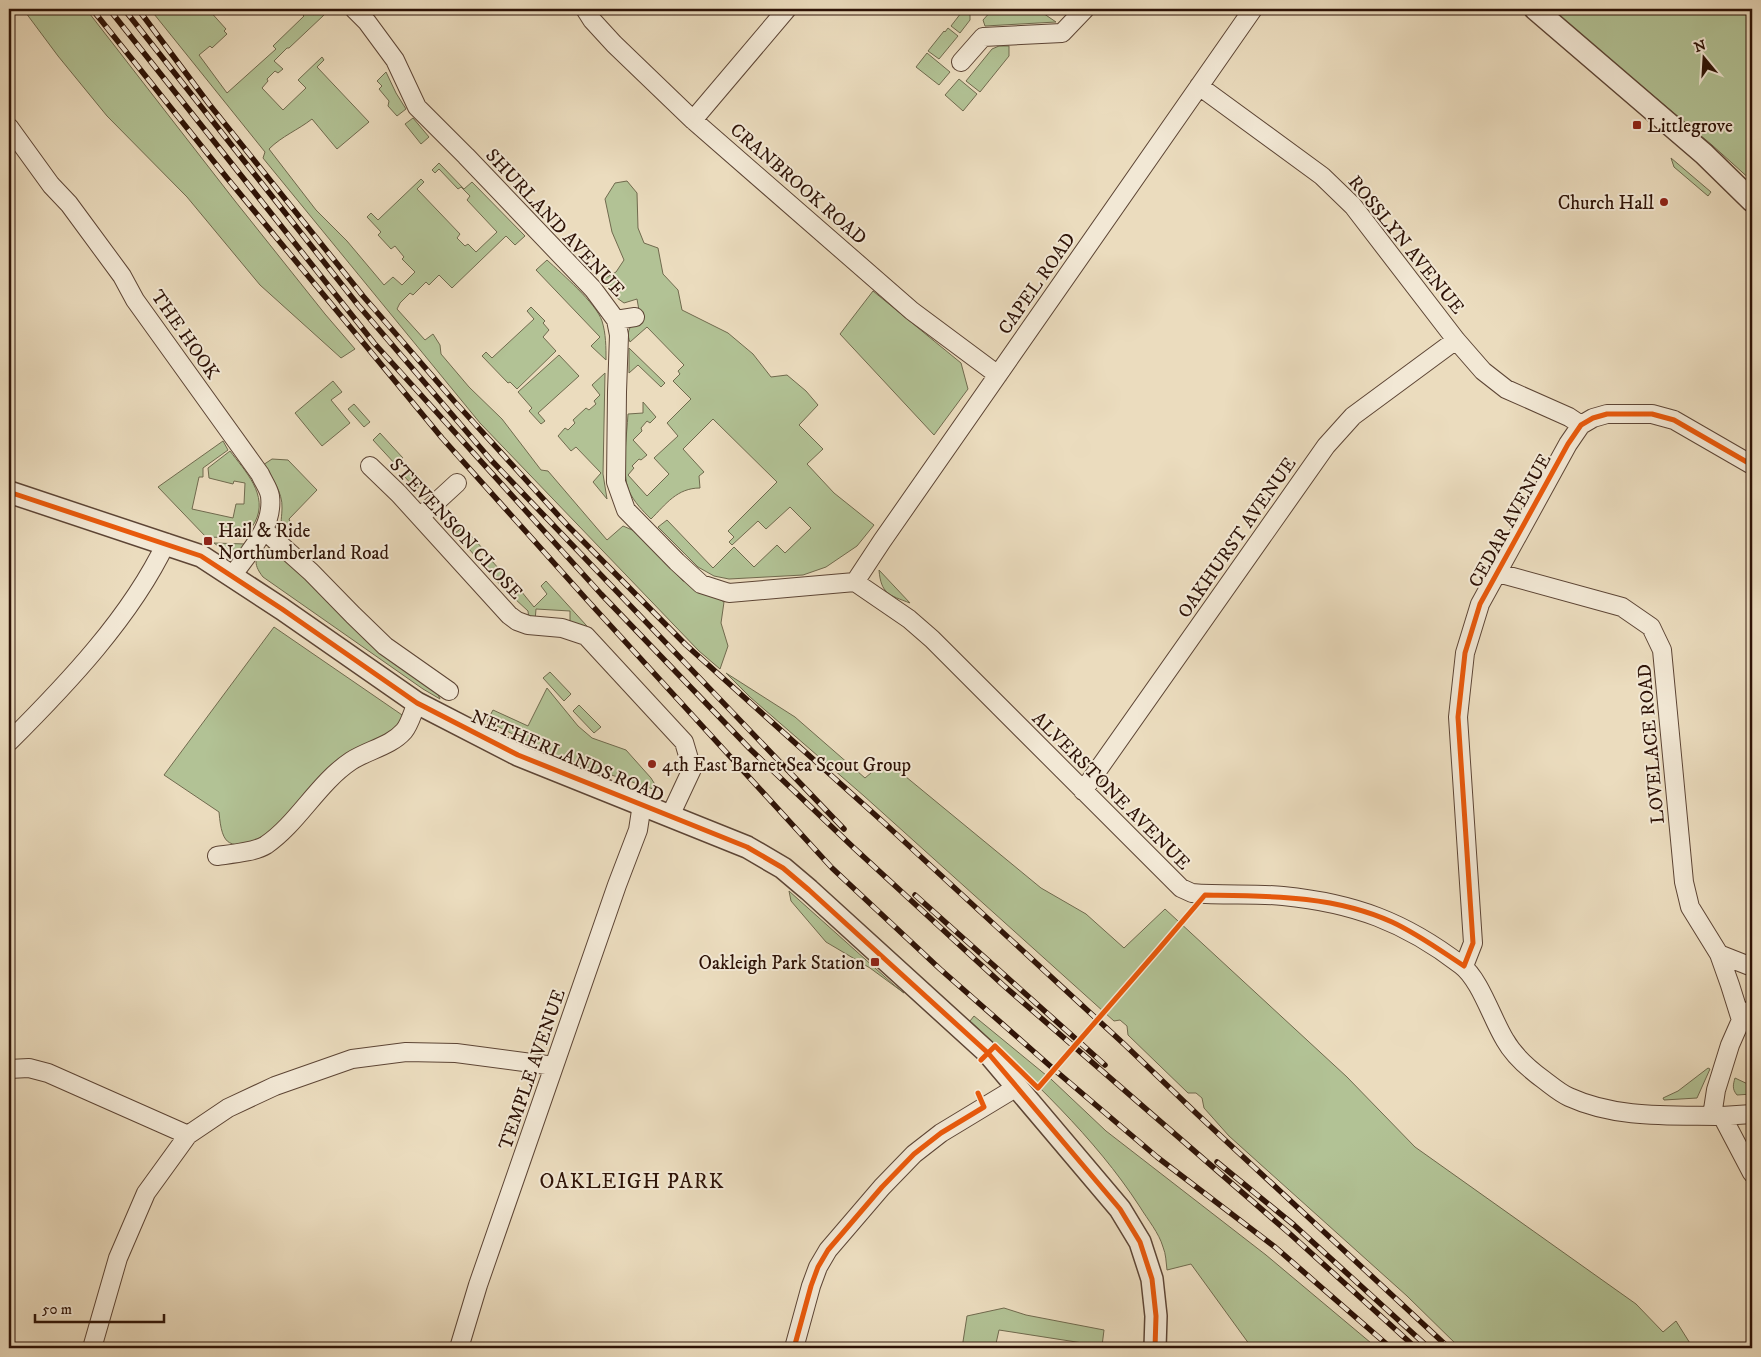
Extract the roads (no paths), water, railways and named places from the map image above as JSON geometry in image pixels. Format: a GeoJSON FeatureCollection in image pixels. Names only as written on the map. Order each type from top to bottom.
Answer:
{"type":"FeatureCollection","features":[{"type":"Feature","properties":{"kind":"street","name":"SHURLAND AVENUE"},"geometry":{"type":"LineString","coordinates":[[354,9],[367,22],[395,60],[416,107],[466,156],[586,281],[616,320],[619,335],[616,392],[616,482],[626,510],[701,584],[729,593],[855,582]]}},
{"type":"Feature","properties":{"kind":"street"},"geometry":{"type":"LineString","coordinates":[[693,120],[787,9]]}},
{"type":"Feature","properties":{"kind":"street"},"geometry":{"type":"LineString","coordinates":[[961,62],[983,36],[1062,33],[1085,9]]}},
{"type":"Feature","properties":{"kind":"street","name":"CAPEL ROAD"},"geometry":{"type":"LineString","coordinates":[[855,582],[1253,9]]}},
{"type":"Feature","properties":{"kind":"street"},"geometry":{"type":"LineString","coordinates":[[1535,9],[1704,154],[1752,201]]}},
{"type":"Feature","properties":{"kind":"street","name":"CRANBROOK ROAD"},"geometry":{"type":"LineString","coordinates":[[594,12],[614,44],[693,120],[912,311],[998,375]]}},
{"type":"Feature","properties":{"kind":"street","name":"ROSSLYN AVENUE"},"geometry":{"type":"LineString","coordinates":[[1199,86],[1322,176],[1353,206],[1456,340],[1483,372],[1506,390],[1569,416],[1581,425]]}},
{"type":"Feature","properties":{"kind":"street","name":"THE HOOK"},"geometry":{"type":"LineString","coordinates":[[9,126],[51,185],[69,204],[116,268],[135,300],[260,474],[270,494],[270,511],[264,530],[232,576]]}},
{"type":"Feature","properties":{"kind":"street"},"geometry":{"type":"LineString","coordinates":[[616,320],[635,317]]}},
{"type":"Feature","properties":{"kind":"street","name":"OAKHURST AVENUE"},"geometry":{"type":"LineString","coordinates":[[1083,791],[1326,446],[1353,416],[1456,340]]}},
{"type":"Feature","properties":{"kind":"street"},"geometry":{"type":"LineString","coordinates":[[1581,425],[1593,418],[1607,414],[1652,414],[1674,420],[1752,465]]}},
{"type":"Feature","properties":{"kind":"street","name":"CEDAR AVENUE"},"geometry":{"type":"LineString","coordinates":[[1464,966],[1472,944],[1458,716],[1465,653],[1480,604],[1568,444],[1581,425]]}},
{"type":"Feature","properties":{"kind":"street","name":"STEVENSON CLOSE"},"geometry":{"type":"LineString","coordinates":[[370,466],[420,517],[509,615],[517,621],[532,626],[562,628],[586,636],[684,742],[692,769],[670,816]]}},
{"type":"Feature","properties":{"kind":"street"},"geometry":{"type":"LineString","coordinates":[[420,517],[457,483]]}},
{"type":"Feature","properties":{"kind":"street","name":"NETHERLANDS ROAD"},"geometry":{"type":"LineString","coordinates":[[9,492],[201,556],[417,703],[518,755],[747,847],[783,868],[988,1053],[1120,1209],[1134,1229],[1140,1242],[1152,1280],[1156,1316],[1155,1348]]}},
{"type":"Feature","properties":{"kind":"street"},"geometry":{"type":"LineString","coordinates":[[264,530],[311,572],[352,616],[385,646],[449,691]]}},
{"type":"Feature","properties":{"kind":"street"},"geometry":{"type":"LineString","coordinates":[[9,742],[70,679],[100,642],[132,601],[155,566],[166,543]]}},
{"type":"Feature","properties":{"kind":"street","name":"LOVELACE ROAD"},"geometry":{"type":"LineString","coordinates":[[1498,573],[1622,607],[1650,627],[1662,650],[1684,882],[1690,907],[1719,954],[1730,985],[1746,1014]]}},
{"type":"Feature","properties":{"kind":"street","name":"ALVERSTONE AVENUE"},"geometry":{"type":"LineString","coordinates":[[855,582],[909,619],[932,639],[1180,888],[1192,894],[1282,896],[1327,902],[1368,913],[1394,923],[1438,948],[1464,966],[1479,987],[1499,1031],[1511,1050],[1534,1073],[1568,1097],[1615,1111],[1661,1116],[1752,1114]]}},
{"type":"Feature","properties":{"kind":"street"},"geometry":{"type":"LineString","coordinates":[[217,856],[264,846],[349,762],[391,742],[405,730],[417,703]]}},
{"type":"Feature","properties":{"kind":"street","name":"TEMPLE AVENUE"},"geometry":{"type":"LineString","coordinates":[[459,1348],[478,1285],[617,885],[638,830],[642,804]]}},
{"type":"Feature","properties":{"kind":"street"},"geometry":{"type":"LineString","coordinates":[[1719,954],[1752,967]]}},
{"type":"Feature","properties":{"kind":"street"},"geometry":{"type":"LineString","coordinates":[[1746,1014],[1730,1045],[1716,1090],[1717,1116],[1752,1173]]}},
{"type":"Feature","properties":{"kind":"street"},"geometry":{"type":"LineString","coordinates":[[92,1348],[118,1258],[146,1193],[188,1135],[228,1108],[267,1090],[352,1059],[406,1052],[456,1053],[554,1066]]}},
{"type":"Feature","properties":{"kind":"street"},"geometry":{"type":"LineString","coordinates":[[9,1069],[29,1068],[48,1073],[188,1135]]}},
{"type":"Feature","properties":{"kind":"street"},"geometry":{"type":"LineString","coordinates":[[794,1348],[811,1286],[818,1267],[828,1250],[882,1187],[914,1154],[948,1129],[1017,1087]]}},
{"type":"Feature","properties":{"kind":"railway"},"geometry":{"type":"LineString","coordinates":[[92,9],[227,178],[442,438],[832,868],[940,969],[1057,1072],[1157,1157],[1275,1247],[1391,1348]]}},
{"type":"Feature","properties":{"kind":"railway"},"geometry":{"type":"LineString","coordinates":[[109,9],[374,343],[601,594],[750,749],[1003,985],[1289,1233],[1416,1348]]}},
{"type":"Feature","properties":{"kind":"railway"},"geometry":{"type":"LineString","coordinates":[[124,9],[358,305],[491,460],[844,829]]}},
{"type":"Feature","properties":{"kind":"railway"},"geometry":{"type":"LineString","coordinates":[[138,9],[209,104],[363,296],[454,401],[568,526],[686,645],[882,821],[1449,1348]]}},
{"type":"Feature","properties":{"kind":"railway"},"geometry":{"type":"LineString","coordinates":[[915,895],[1105,1065]]}},
{"type":"Feature","properties":{"kind":"railway"},"geometry":{"type":"LineString","coordinates":[[1217,1162],[1294,1225],[1429,1348]]}},
{"type":"Feature","properties":{"kind":"place","name":"Littlegrove"},"geometry":{"type":"Point","coordinates":[1637,125]}},
{"type":"Feature","properties":{"kind":"place","name":"Church Hall"},"geometry":{"type":"Point","coordinates":[1664,202]}},
{"type":"Feature","properties":{"kind":"place","name":"Hail & Ride Northumberland Road"},"geometry":{"type":"Point","coordinates":[208,541]}},
{"type":"Feature","properties":{"kind":"place","name":"4th East Barnet Sea Scout Group"},"geometry":{"type":"Point","coordinates":[652,764]}},
{"type":"Feature","properties":{"kind":"place","name":"Oakleigh Park Station"},"geometry":{"type":"Point","coordinates":[875,962]}},
{"type":"Feature","properties":{"kind":"district","name":"OAKLEIGH PARK"},"geometry":{"type":"Point","coordinates":[632,1181]}}]}
